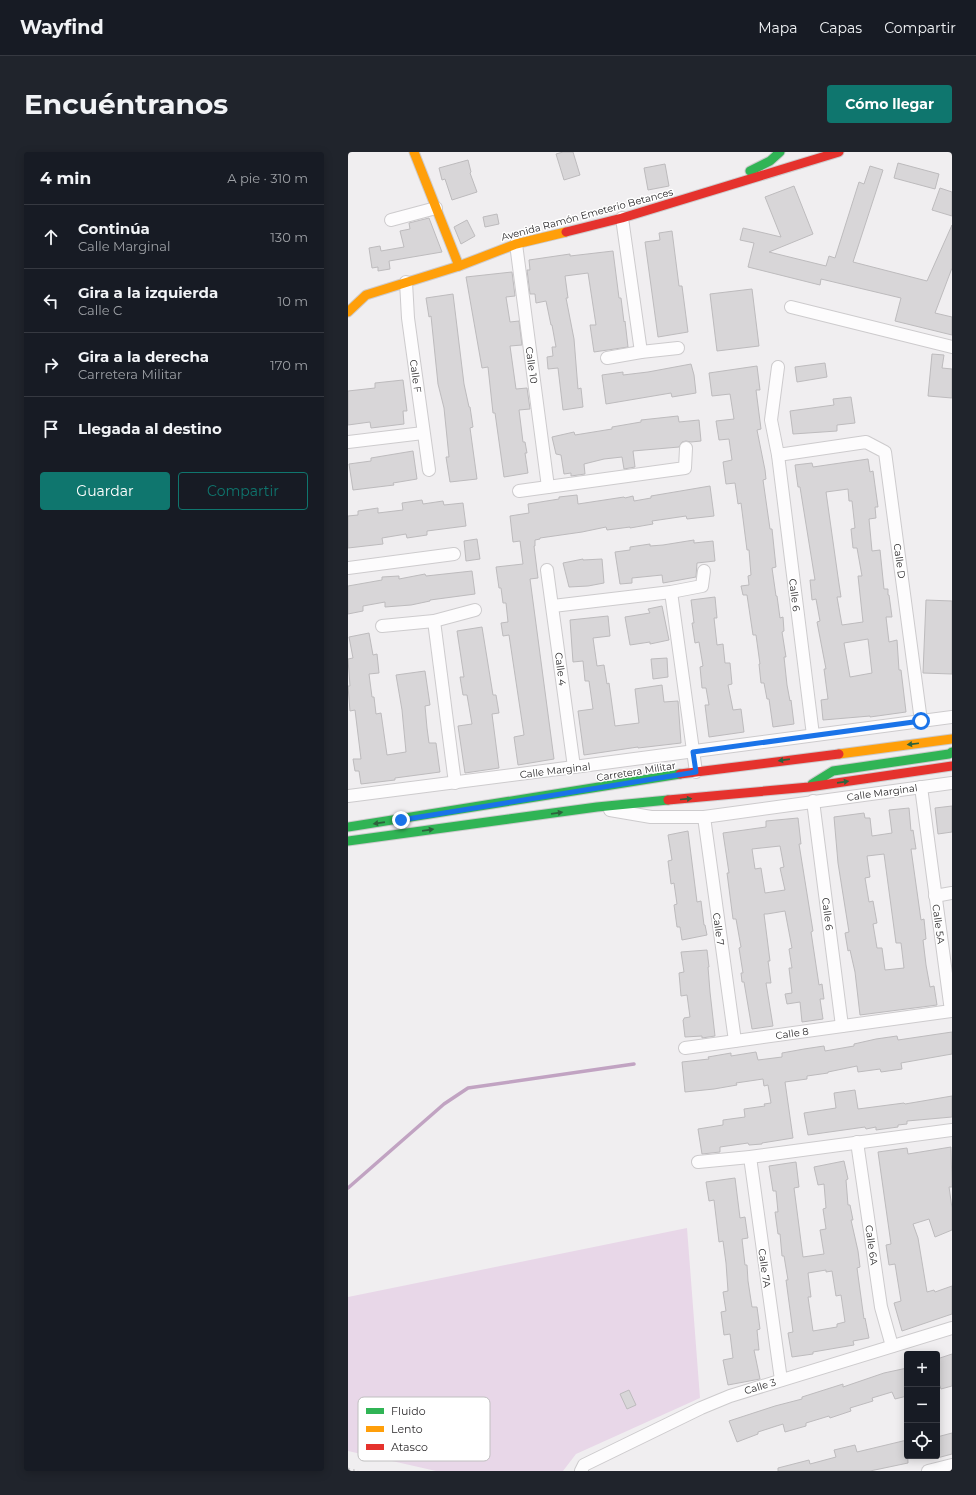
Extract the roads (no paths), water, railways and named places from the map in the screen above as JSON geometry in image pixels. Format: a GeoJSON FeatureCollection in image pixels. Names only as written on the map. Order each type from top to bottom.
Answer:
{"type":"FeatureCollection","features":[{"type":"Feature","properties":{"kind":"main road"},"geometry":{"type":"LineString","coordinates":[[414,152],[459,266]]}},
{"type":"Feature","properties":{"kind":"main road"},"geometry":{"type":"LineString","coordinates":[[711,191],[770,162],[780,152]]}},
{"type":"Feature","properties":{"kind":"main road","name":"Avenida Ramón Emeterio Betances"},"geometry":{"type":"LineString","coordinates":[[348,312],[366,295],[459,266],[516,244],[622,218],[711,191],[811,156],[839,152]]}},
{"type":"Feature","properties":{"kind":"main road","name":"Carretera Militar"},"geometry":{"type":"LineString","coordinates":[[348,827],[696,772],[952,739]]}},
{"type":"Feature","properties":{"kind":"main road"},"geometry":{"type":"LineString","coordinates":[[809,787],[832,770],[949,754],[952,752]]}},
{"type":"Feature","properties":{"kind":"main road"},"geometry":{"type":"LineString","coordinates":[[348,841],[597,807],[809,787],[952,766]]}},
{"type":"Feature","properties":{"kind":"street"},"geometry":{"type":"LineString","coordinates":[[391,220],[436,208]]}},
{"type":"Feature","properties":{"kind":"street"},"geometry":{"type":"LineString","coordinates":[[622,218],[641,352]]}},
{"type":"Feature","properties":{"kind":"street","name":"Calle 10"},"geometry":{"type":"LineString","coordinates":[[516,244],[548,487]]}},
{"type":"Feature","properties":{"kind":"street","name":"Calle F"},"geometry":{"type":"LineString","coordinates":[[406,282],[408,318],[429,470]]}},
{"type":"Feature","properties":{"kind":"street"},"geometry":{"type":"LineString","coordinates":[[791,307],[952,347]]}},
{"type":"Feature","properties":{"kind":"street"},"geometry":{"type":"LineString","coordinates":[[607,358],[678,348]]}},
{"type":"Feature","properties":{"kind":"street","name":"Calle 6"},"geometry":{"type":"LineString","coordinates":[[778,366],[771,420],[778,455],[813,735]]}},
{"type":"Feature","properties":{"kind":"street"},"geometry":{"type":"LineString","coordinates":[[348,442],[423,433]]}},
{"type":"Feature","properties":{"kind":"street","name":"Calle D"},"geometry":{"type":"LineString","coordinates":[[778,455],[866,442],[885,452],[921,721]]}},
{"type":"Feature","properties":{"kind":"street"},"geometry":{"type":"LineString","coordinates":[[519,491],[685,468],[686,448]]}},
{"type":"Feature","properties":{"kind":"street"},"geometry":{"type":"LineString","coordinates":[[348,568],[454,554]]}},
{"type":"Feature","properties":{"kind":"street","name":"Calle 4"},"geometry":{"type":"LineString","coordinates":[[547,570],[574,768]]}},
{"type":"Feature","properties":{"kind":"street"},"geometry":{"type":"LineString","coordinates":[[553,606],[671,592],[702,586],[704,571]]}},
{"type":"Feature","properties":{"kind":"street"},"geometry":{"type":"LineString","coordinates":[[671,592],[696,772]]}},
{"type":"Feature","properties":{"kind":"street"},"geometry":{"type":"LineString","coordinates":[[382,626],[434,621],[475,610]]}},
{"type":"Feature","properties":{"kind":"street"},"geometry":{"type":"LineString","coordinates":[[434,621],[455,783]]}},
{"type":"Feature","properties":{"kind":"street","name":"Calle Marginal"},"geometry":{"type":"LineString","coordinates":[[348,796],[574,768],[952,717]]}},
{"type":"Feature","properties":{"kind":"street","name":"Calle Marginal"},"geometry":{"type":"LineString","coordinates":[[597,807],[651,817],[704,817],[952,782]]}},
{"type":"Feature","properties":{"kind":"street","name":"Calle 5A"},"geometry":{"type":"LineString","coordinates":[[900,1018],[951,1011],[921,786]]}},
{"type":"Feature","properties":{"kind":"street","name":"Calle 6"},"geometry":{"type":"LineString","coordinates":[[813,801],[842,1026]]}},
{"type":"Feature","properties":{"kind":"street","name":"Calle 7"},"geometry":{"type":"LineString","coordinates":[[704,817],[735,1040]]}},
{"type":"Feature","properties":{"kind":"street"},"geometry":{"type":"LineString","coordinates":[[935,896],[952,893]]}},
{"type":"Feature","properties":{"kind":"street","name":"Calle 8"},"geometry":{"type":"LineString","coordinates":[[685,1048],[900,1018]]}},
{"type":"Feature","properties":{"kind":"street"},"geometry":{"type":"LineString","coordinates":[[698,1162],[750,1157],[952,1130]]}},
{"type":"Feature","properties":{"kind":"street","name":"Calle 6A"},"geometry":{"type":"LineString","coordinates":[[857,1142],[881,1307],[892,1346]]}},
{"type":"Feature","properties":{"kind":"street","name":"Calle 7A"},"geometry":{"type":"LineString","coordinates":[[750,1157],[781,1380]]}},
{"type":"Feature","properties":{"kind":"street","name":"Calle 3"},"geometry":{"type":"LineString","coordinates":[[581,1471],[584,1465],[701,1408],[730,1396],[952,1328]]}},
{"type":"Feature","properties":{"kind":"street"},"geometry":{"type":"LineString","coordinates":[[928,1471],[952,1465]]}},
{"type":"Feature","properties":{"kind":"waterway"},"geometry":{"type":"LineString","coordinates":[[348,1188],[444,1104],[468,1088],[634,1064]]}}]}
